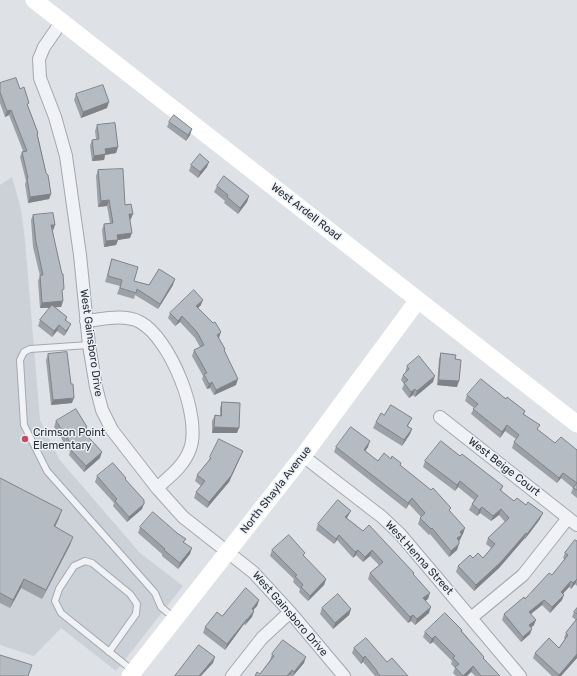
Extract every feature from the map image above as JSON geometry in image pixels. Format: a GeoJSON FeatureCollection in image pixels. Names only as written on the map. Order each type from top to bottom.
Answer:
{"type":"FeatureCollection","features":[{"type":"Feature","properties":{"kind":"street","name":"West Ardell Road"},"geometry":{"type":"LineString","coordinates":[[34,0],[577,424]]}},
{"type":"Feature","properties":{"kind":"street","name":"West Gainsboro Drive"},"geometry":{"type":"LineString","coordinates":[[62,21],[44,47],[39,59],[40,78],[55,117],[66,156],[80,255],[89,345],[96,387],[102,410],[112,430],[157,488],[183,517],[254,572],[344,676]]}},
{"type":"Feature","properties":{"kind":"street","name":"North Shayla Avenue"},"geometry":{"type":"LineString","coordinates":[[132,674],[303,456],[418,300]]}},
{"type":"Feature","properties":{"kind":"street"},"geometry":{"type":"LineString","coordinates":[[86,321],[118,318],[140,322],[150,329],[159,339],[167,351],[184,387],[192,424],[191,448],[179,468],[157,488]]}},
{"type":"Feature","properties":{"kind":"street","name":"West Beige Court"},"geometry":{"type":"LineString","coordinates":[[440,417],[572,521]]}},
{"type":"Feature","properties":{"kind":"street","name":"West Henna Street"},"geometry":{"type":"LineString","coordinates":[[303,456],[387,521],[400,534],[520,676]]}},
{"type":"Feature","properties":{"kind":"street"},"geometry":{"type":"LineString","coordinates":[[471,618],[523,575],[572,521]]}},
{"type":"Feature","properties":{"kind":"street"},"geometry":{"type":"LineString","coordinates":[[232,676],[262,638],[290,612]]}},
{"type":"Feature","properties":{"kind":"lane"},"geometry":{"type":"LineString","coordinates":[[89,345],[30,349],[24,352],[20,360],[24,425],[47,471],[155,593],[161,607],[175,619]]}},
{"type":"Feature","properties":{"kind":"lane"},"geometry":{"type":"LineString","coordinates":[[109,652],[136,614],[137,604],[125,589],[92,563],[85,561],[74,566],[59,589],[56,601],[61,613],[109,652],[132,674]]}},
{"type":"Feature","properties":{"kind":"shaded area","name":"Crimson Point Elementary"},"geometry":{"type":"Polygon","coordinates":[[[12,177],[21,209],[25,241],[40,420],[59,459],[140,553],[183,586],[116,671],[61,628],[34,656],[0,645],[0,185],[12,177]]]}},
{"type":"Feature","properties":{"kind":"building"},"geometry":{"type":"Polygon","coordinates":[[[16,78],[20,89],[24,87],[29,103],[27,104],[38,133],[51,194],[30,197],[28,178],[22,152],[27,151],[11,110],[7,111],[0,92],[0,83],[16,78]]]}},
{"type":"Feature","properties":{"kind":"building"},"geometry":{"type":"Polygon","coordinates":[[[103,85],[109,102],[83,112],[76,94],[103,85]]]}},
{"type":"Feature","properties":{"kind":"building"},"geometry":{"type":"Polygon","coordinates":[[[174,115],[192,129],[188,135],[169,122],[174,115]]]}},
{"type":"Feature","properties":{"kind":"building"},"geometry":{"type":"Polygon","coordinates":[[[115,123],[118,147],[105,149],[106,154],[94,156],[92,140],[99,139],[97,125],[115,123]]]}},
{"type":"Feature","properties":{"kind":"building"},"geometry":{"type":"Polygon","coordinates":[[[200,154],[209,162],[200,172],[191,165],[200,154]]]}},
{"type":"Feature","properties":{"kind":"building"},"geometry":{"type":"Polygon","coordinates":[[[123,169],[125,205],[131,204],[133,214],[129,214],[132,233],[117,235],[118,240],[106,241],[104,224],[113,223],[109,200],[101,201],[98,170],[123,169]]]}},
{"type":"Feature","properties":{"kind":"building"},"geometry":{"type":"Polygon","coordinates":[[[224,176],[249,196],[240,208],[217,186],[224,176]]]}},
{"type":"Feature","properties":{"kind":"building"},"geometry":{"type":"Polygon","coordinates":[[[53,213],[55,225],[51,225],[63,274],[63,301],[42,303],[40,275],[43,275],[36,242],[33,215],[53,213]]]}},
{"type":"Feature","properties":{"kind":"building"},"geometry":{"type":"Polygon","coordinates":[[[112,259],[138,267],[134,281],[149,285],[159,269],[175,279],[160,304],[137,289],[136,293],[120,288],[122,280],[108,276],[112,259]]]}},
{"type":"Feature","properties":{"kind":"building"},"geometry":{"type":"Polygon","coordinates":[[[194,290],[203,300],[196,306],[213,323],[215,322],[221,332],[217,335],[238,379],[216,390],[212,382],[209,384],[204,374],[207,373],[194,350],[204,345],[197,332],[182,316],[178,321],[170,313],[194,290]]]}},
{"type":"Feature","properties":{"kind":"building"},"geometry":{"type":"Polygon","coordinates":[[[52,305],[67,317],[65,320],[71,324],[66,331],[59,325],[54,331],[40,320],[52,305]]]}},
{"type":"Feature","properties":{"kind":"building"},"geometry":{"type":"Polygon","coordinates":[[[67,352],[74,398],[53,400],[48,354],[67,352]]]}},
{"type":"Feature","properties":{"kind":"building"},"geometry":{"type":"Polygon","coordinates":[[[441,353],[456,355],[455,359],[461,360],[459,381],[439,380],[441,353]]]}},
{"type":"Feature","properties":{"kind":"building"},"geometry":{"type":"Polygon","coordinates":[[[419,356],[435,376],[417,391],[415,389],[411,392],[404,383],[408,380],[403,375],[409,369],[407,366],[419,356]]]}},
{"type":"Feature","properties":{"kind":"building"},"geometry":{"type":"Polygon","coordinates":[[[481,379],[506,399],[507,397],[525,411],[523,414],[540,425],[537,429],[555,443],[561,437],[577,450],[577,483],[563,473],[559,478],[514,442],[519,435],[507,425],[502,432],[473,409],[478,404],[467,395],[481,379]]]}},
{"type":"Feature","properties":{"kind":"building"},"geometry":{"type":"Polygon","coordinates":[[[222,402],[240,403],[239,428],[214,427],[215,415],[221,416],[222,402]]]}},
{"type":"Feature","properties":{"kind":"building"},"geometry":{"type":"Polygon","coordinates":[[[391,405],[412,418],[407,426],[412,429],[404,440],[376,422],[381,413],[384,415],[391,405]]]}},
{"type":"Feature","properties":{"kind":"building"},"geometry":{"type":"Polygon","coordinates":[[[76,409],[87,427],[82,430],[102,452],[86,466],[71,450],[73,447],[56,421],[76,409]]]}},
{"type":"Feature","properties":{"kind":"building"},"geometry":{"type":"Polygon","coordinates":[[[351,427],[370,441],[364,450],[378,461],[384,453],[391,459],[392,456],[401,463],[400,465],[431,490],[433,488],[451,508],[449,510],[465,528],[460,532],[462,535],[457,538],[459,544],[451,551],[432,528],[431,529],[420,518],[425,513],[412,498],[408,503],[336,447],[351,427]]]}},
{"type":"Feature","properties":{"kind":"building"},"geometry":{"type":"Polygon","coordinates":[[[219,439],[243,451],[231,476],[209,502],[196,492],[205,481],[197,475],[211,458],[210,457],[219,439]]]}},
{"type":"Feature","properties":{"kind":"building"},"geometry":{"type":"Polygon","coordinates":[[[441,441],[460,456],[462,454],[503,486],[500,490],[514,501],[517,498],[526,505],[528,502],[543,513],[527,534],[526,533],[501,562],[476,585],[458,566],[470,555],[473,558],[478,553],[483,558],[495,544],[488,538],[509,518],[501,509],[493,516],[482,507],[479,510],[472,504],[478,496],[460,481],[457,485],[425,461],[441,441]]]}},
{"type":"Feature","properties":{"kind":"building"},"geometry":{"type":"Polygon","coordinates":[[[113,463],[144,500],[144,504],[129,517],[115,501],[117,499],[97,476],[113,463]]]}},
{"type":"Feature","properties":{"kind":"building"},"geometry":{"type":"Polygon","coordinates":[[[0,478],[62,510],[54,526],[73,537],[46,590],[24,579],[13,600],[0,593],[0,478]]]}},
{"type":"Feature","properties":{"kind":"building"},"geometry":{"type":"Polygon","coordinates":[[[577,483],[577,490],[573,488],[577,483]]]}},
{"type":"Feature","properties":{"kind":"building"},"geometry":{"type":"Polygon","coordinates":[[[338,500],[351,511],[345,517],[363,531],[369,525],[414,573],[413,574],[430,593],[423,598],[431,607],[417,619],[413,615],[410,617],[370,573],[383,562],[372,550],[365,557],[358,550],[355,552],[339,535],[336,539],[318,524],[338,500]]]}},
{"type":"Feature","properties":{"kind":"building"},"geometry":{"type":"Polygon","coordinates":[[[153,512],[186,539],[183,542],[192,548],[180,563],[140,527],[153,512]]]}},
{"type":"Feature","properties":{"kind":"building"},"geometry":{"type":"Polygon","coordinates":[[[289,535],[305,553],[303,555],[326,579],[310,596],[301,587],[303,585],[295,576],[297,575],[272,550],[289,535]]]}},
{"type":"Feature","properties":{"kind":"building"},"geometry":{"type":"Polygon","coordinates":[[[575,540],[577,541],[577,579],[573,583],[571,581],[561,592],[564,595],[552,607],[544,600],[529,612],[536,620],[529,625],[532,629],[523,637],[504,614],[524,597],[525,599],[549,573],[552,575],[568,555],[565,553],[575,540]]]}},
{"type":"Feature","properties":{"kind":"building"},"geometry":{"type":"Polygon","coordinates":[[[246,588],[259,600],[252,609],[254,611],[227,644],[205,627],[217,612],[222,616],[246,588]]]}},
{"type":"Feature","properties":{"kind":"building"},"geometry":{"type":"Polygon","coordinates":[[[338,594],[351,609],[335,623],[322,608],[338,594]]]}},
{"type":"Feature","properties":{"kind":"building"},"geometry":{"type":"Polygon","coordinates":[[[445,613],[462,630],[461,631],[484,657],[483,658],[500,676],[481,676],[473,666],[463,676],[455,667],[459,664],[453,658],[455,656],[435,636],[432,639],[425,632],[445,613]]]}},
{"type":"Feature","properties":{"kind":"building"},"geometry":{"type":"Polygon","coordinates":[[[577,619],[577,654],[559,675],[535,653],[549,638],[559,648],[568,635],[566,633],[577,619]]]}},
{"type":"Feature","properties":{"kind":"building"},"geometry":{"type":"Polygon","coordinates":[[[366,638],[387,662],[392,658],[408,676],[380,676],[365,656],[363,658],[354,648],[366,638]]]}},
{"type":"Feature","properties":{"kind":"building"},"geometry":{"type":"Polygon","coordinates":[[[283,640],[306,657],[294,672],[292,670],[287,676],[255,676],[257,672],[260,674],[274,656],[272,654],[283,640]]]}},
{"type":"Feature","properties":{"kind":"building"},"geometry":{"type":"Polygon","coordinates":[[[199,645],[215,657],[199,676],[175,676],[199,645]]]}},
{"type":"Feature","properties":{"kind":"building"},"geometry":{"type":"Polygon","coordinates":[[[0,655],[32,665],[28,676],[0,676],[0,655]]]}},
{"type":"Feature","properties":{"kind":"place","name":"Crimson Point Elementary"},"geometry":{"type":"Point","coordinates":[25,439]}}]}
